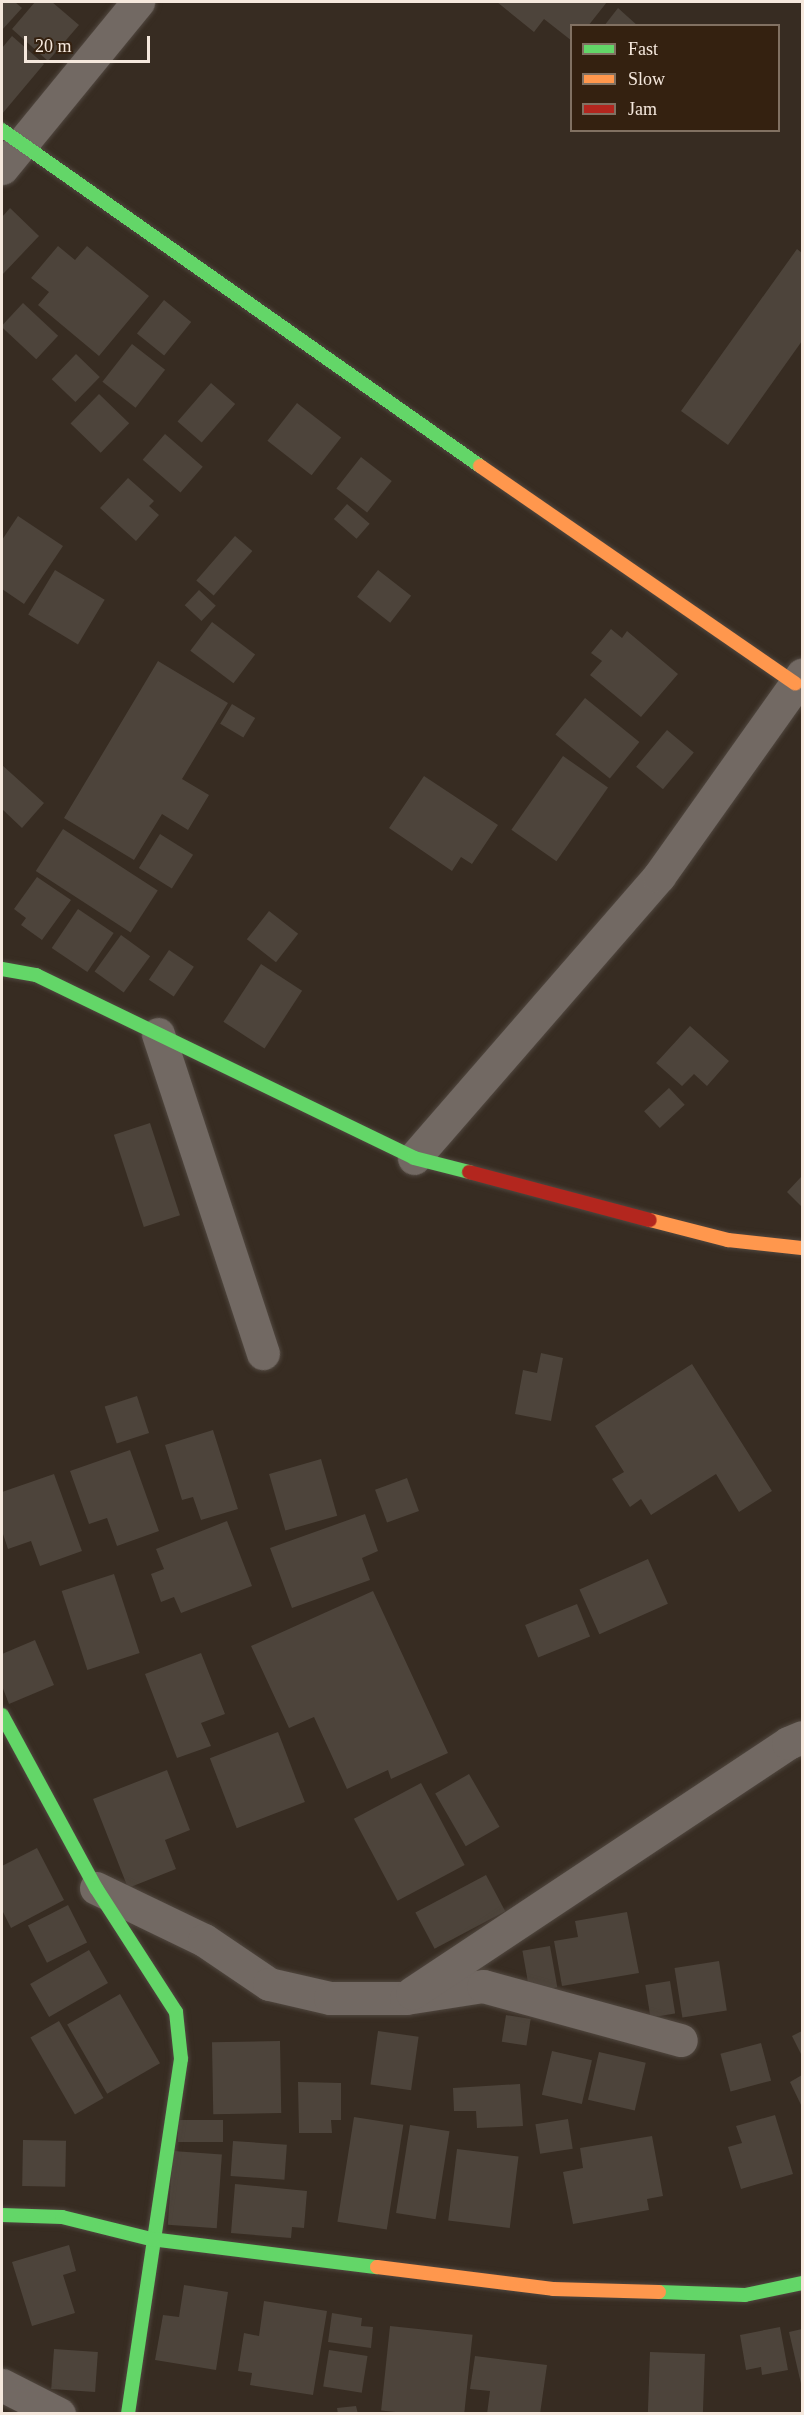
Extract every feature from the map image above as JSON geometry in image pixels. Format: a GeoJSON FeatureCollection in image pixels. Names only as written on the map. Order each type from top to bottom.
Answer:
{"type":"FeatureCollection","features":[{"type":"Feature","properties":{"kind":"street"},"geometry":{"type":"LineString","coordinates":[[138,2],[8,147],[584,540],[799,679],[659,876],[414,1158]]}},
{"type":"Feature","properties":{"kind":"street"},"geometry":{"type":"LineString","coordinates":[[2,969],[36,975],[414,1158],[728,1240],[802,1248]]}},
{"type":"Feature","properties":{"kind":"street"},"geometry":{"type":"LineString","coordinates":[[158,1034],[263,1353]]}},
{"type":"Feature","properties":{"kind":"street"},"geometry":{"type":"LineString","coordinates":[[2,1715],[96,1888],[176,2012],[181,2059],[151,2239],[128,2414]]}},
{"type":"Feature","properties":{"kind":"street"},"geometry":{"type":"LineString","coordinates":[[406,1998],[585,1876],[788,1743],[802,1737]]}},
{"type":"Feature","properties":{"kind":"street"},"geometry":{"type":"LineString","coordinates":[[96,1888],[204,1940],[269,1984],[330,1998],[406,1998],[483,1986],[681,2040]]}},
{"type":"Feature","properties":{"kind":"street"},"geometry":{"type":"LineString","coordinates":[[2,2215],[62,2217],[151,2239],[553,2289],[745,2295],[802,2283]]}},
{"type":"Feature","properties":{"kind":"street"},"geometry":{"type":"LineString","coordinates":[[2,2385],[59,2414]]}},
{"type":"Feature","properties":{"kind":"building"},"geometry":{"type":"Polygon","coordinates":[[[2,2],[15,2],[22,8],[2,30],[2,2]]]}},
{"type":"Feature","properties":{"kind":"building"},"geometry":{"type":"Polygon","coordinates":[[[35,2],[52,2],[79,25],[48,61],[12,29],[35,2]]]}},
{"type":"Feature","properties":{"kind":"building"},"geometry":{"type":"Polygon","coordinates":[[[497,2],[607,2],[590,24],[570,24],[570,39],[544,19],[534,32],[497,2]]]}},
{"type":"Feature","properties":{"kind":"building"},"geometry":{"type":"Polygon","coordinates":[[[618,8],[636,24],[606,24],[618,8]]]}},
{"type":"Feature","properties":{"kind":"building"},"geometry":{"type":"Polygon","coordinates":[[[12,36],[44,64],[2,114],[2,48],[12,36]]]}},
{"type":"Feature","properties":{"kind":"building"},"geometry":{"type":"Polygon","coordinates":[[[10,208],[39,236],[2,275],[2,217],[10,208]]]}},
{"type":"Feature","properties":{"kind":"building"},"geometry":{"type":"Polygon","coordinates":[[[58,246],[75,260],[87,246],[149,296],[99,356],[38,305],[49,292],[31,278],[58,246]]]}},
{"type":"Feature","properties":{"kind":"building"},"geometry":{"type":"Polygon","coordinates":[[[797,249],[802,253],[802,341],[728,445],[681,411],[797,249]]]}},
{"type":"Feature","properties":{"kind":"building"},"geometry":{"type":"Polygon","coordinates":[[[164,300],[191,322],[164,355],[137,333],[164,300]]]}},
{"type":"Feature","properties":{"kind":"building"},"geometry":{"type":"Polygon","coordinates":[[[23,303],[58,336],[36,359],[2,327],[23,303]]]}},
{"type":"Feature","properties":{"kind":"building"},"geometry":{"type":"Polygon","coordinates":[[[132,344],[165,370],[136,408],[102,382],[132,344]]]}},
{"type":"Feature","properties":{"kind":"building"},"geometry":{"type":"Polygon","coordinates":[[[76,354],[100,377],[75,402],[52,379],[76,354]]]}},
{"type":"Feature","properties":{"kind":"building"},"geometry":{"type":"Polygon","coordinates":[[[211,383],[235,404],[202,442],[178,421],[211,383]]]}},
{"type":"Feature","properties":{"kind":"building"},"geometry":{"type":"Polygon","coordinates":[[[99,394],[129,423],[101,453],[71,423],[99,394]]]}},
{"type":"Feature","properties":{"kind":"building"},"geometry":{"type":"Polygon","coordinates":[[[297,403],[341,437],[312,475],[267,441],[297,403]]]}},
{"type":"Feature","properties":{"kind":"building"},"geometry":{"type":"Polygon","coordinates":[[[165,434],[203,467],[180,492],[143,460],[165,434]]]}},
{"type":"Feature","properties":{"kind":"building"},"geometry":{"type":"Polygon","coordinates":[[[361,457],[392,481],[367,513],[336,489],[361,457]]]}},
{"type":"Feature","properties":{"kind":"building"},"geometry":{"type":"Polygon","coordinates":[[[128,478],[154,501],[149,506],[159,515],[136,541],[100,508],[128,478]]]}},
{"type":"Feature","properties":{"kind":"building"},"geometry":{"type":"Polygon","coordinates":[[[347,504],[370,524],[357,539],[334,519],[347,504]]]}},
{"type":"Feature","properties":{"kind":"building"},"geometry":{"type":"Polygon","coordinates":[[[18,516],[63,546],[24,604],[2,589],[2,540],[18,516]]]}},
{"type":"Feature","properties":{"kind":"building"},"geometry":{"type":"Polygon","coordinates":[[[235,536],[252,551],[214,596],[196,581],[235,536]]]}},
{"type":"Feature","properties":{"kind":"building"},"geometry":{"type":"Polygon","coordinates":[[[55,570],[105,600],[78,644],[28,615],[55,570]]]}},
{"type":"Feature","properties":{"kind":"building"},"geometry":{"type":"Polygon","coordinates":[[[378,570],[411,596],[390,623],[357,597],[378,570]]]}},
{"type":"Feature","properties":{"kind":"building"},"geometry":{"type":"Polygon","coordinates":[[[199,590],[216,606],[201,621],[185,605],[199,590]]]}},
{"type":"Feature","properties":{"kind":"building"},"geometry":{"type":"Polygon","coordinates":[[[212,622],[255,654],[233,683],[190,651],[212,622]]]}},
{"type":"Feature","properties":{"kind":"building"},"geometry":{"type":"Polygon","coordinates":[[[611,629],[622,638],[627,631],[678,674],[641,717],[590,675],[602,661],[591,653],[611,629]]]}},
{"type":"Feature","properties":{"kind":"building"},"geometry":{"type":"Polygon","coordinates":[[[158,661],[228,703],[182,779],[209,795],[188,830],[162,814],[134,860],[64,818],[158,661]]]}},
{"type":"Feature","properties":{"kind":"building"},"geometry":{"type":"Polygon","coordinates":[[[585,698],[639,742],[610,779],[555,735],[585,698]]]}},
{"type":"Feature","properties":{"kind":"building"},"geometry":{"type":"Polygon","coordinates":[[[232,704],[255,718],[243,738],[220,724],[232,704]]]}},
{"type":"Feature","properties":{"kind":"building"},"geometry":{"type":"Polygon","coordinates":[[[667,730],[694,752],[663,789],[636,767],[667,730]]]}},
{"type":"Feature","properties":{"kind":"building"},"geometry":{"type":"Polygon","coordinates":[[[563,756],[608,788],[556,861],[511,830],[563,756]]]}},
{"type":"Feature","properties":{"kind":"building"},"geometry":{"type":"Polygon","coordinates":[[[2,765],[44,803],[22,828],[2,809],[2,765]]]}},
{"type":"Feature","properties":{"kind":"building"},"geometry":{"type":"Polygon","coordinates":[[[424,776],[498,825],[472,864],[461,857],[452,871],[389,828],[424,776]]]}},
{"type":"Feature","properties":{"kind":"building"},"geometry":{"type":"Polygon","coordinates":[[[63,829],[158,891],[131,932],[36,871],[63,829]]]}},
{"type":"Feature","properties":{"kind":"building"},"geometry":{"type":"Polygon","coordinates":[[[160,834],[193,855],[172,889],[139,868],[160,834]]]}},
{"type":"Feature","properties":{"kind":"building"},"geometry":{"type":"Polygon","coordinates":[[[37,877],[71,900],[42,940],[21,925],[26,918],[14,909],[37,877]]]}},
{"type":"Feature","properties":{"kind":"building"},"geometry":{"type":"Polygon","coordinates":[[[78,909],[114,933],[87,972],[52,948],[78,909]]]}},
{"type":"Feature","properties":{"kind":"building"},"geometry":{"type":"Polygon","coordinates":[[[269,911],[298,934],[276,962],[247,939],[269,911]]]}},
{"type":"Feature","properties":{"kind":"building"},"geometry":{"type":"Polygon","coordinates":[[[121,935],[150,956],[124,993],[95,971],[121,935]]]}},
{"type":"Feature","properties":{"kind":"building"},"geometry":{"type":"Polygon","coordinates":[[[169,950],[194,967],[174,997],[149,980],[169,950]]]}},
{"type":"Feature","properties":{"kind":"building"},"geometry":{"type":"Polygon","coordinates":[[[261,964],[302,991],[265,1049],[223,1022],[261,964]]]}},
{"type":"Feature","properties":{"kind":"building"},"geometry":{"type":"Polygon","coordinates":[[[690,1026],[729,1061],[707,1086],[694,1074],[682,1086],[656,1063],[690,1026]]]}},
{"type":"Feature","properties":{"kind":"building"},"geometry":{"type":"Polygon","coordinates":[[[669,1088],[685,1105],[660,1128],[644,1111],[669,1088]]]}},
{"type":"Feature","properties":{"kind":"building"},"geometry":{"type":"Polygon","coordinates":[[[150,1123],[180,1215],[144,1227],[114,1135],[150,1123]]]}},
{"type":"Feature","properties":{"kind":"building"},"geometry":{"type":"Polygon","coordinates":[[[802,1176],[802,1207],[787,1192],[802,1176]]]}},
{"type":"Feature","properties":{"kind":"building"},"geometry":{"type":"Polygon","coordinates":[[[541,1353],[563,1358],[551,1421],[515,1414],[523,1370],[537,1373],[541,1353]]]}},
{"type":"Feature","properties":{"kind":"building"},"geometry":{"type":"Polygon","coordinates":[[[692,1364],[772,1491],[739,1512],[716,1474],[651,1515],[641,1499],[630,1507],[612,1479],[624,1472],[595,1426],[692,1364]]]}},
{"type":"Feature","properties":{"kind":"building"},"geometry":{"type":"Polygon","coordinates":[[[137,1396],[149,1433],[117,1444],[105,1407],[137,1396]]]}},
{"type":"Feature","properties":{"kind":"building"},"geometry":{"type":"Polygon","coordinates":[[[213,1430],[238,1509],[201,1520],[193,1497],[182,1500],[165,1445],[213,1430]]]}},
{"type":"Feature","properties":{"kind":"building"},"geometry":{"type":"Polygon","coordinates":[[[130,1450],[159,1531],[117,1546],[107,1518],[89,1524],[70,1471],[130,1450]]]}},
{"type":"Feature","properties":{"kind":"building"},"geometry":{"type":"Polygon","coordinates":[[[321,1459],[337,1516],[285,1531],[269,1474],[321,1459]]]}},
{"type":"Feature","properties":{"kind":"building"},"geometry":{"type":"Polygon","coordinates":[[[54,1474],[82,1551],[40,1566],[31,1541],[8,1549],[2,1531],[2,1492],[54,1474]]]}},
{"type":"Feature","properties":{"kind":"building"},"geometry":{"type":"Polygon","coordinates":[[[407,1478],[419,1511],[387,1523],[375,1490],[407,1478]]]}},
{"type":"Feature","properties":{"kind":"building"},"geometry":{"type":"Polygon","coordinates":[[[365,1514],[378,1551],[362,1558],[370,1580],[292,1608],[270,1548],[365,1514]]]}},
{"type":"Feature","properties":{"kind":"building"},"geometry":{"type":"Polygon","coordinates":[[[227,1521],[252,1586],[181,1613],[174,1597],[161,1602],[151,1574],[164,1569],[156,1549],[227,1521]]]}},
{"type":"Feature","properties":{"kind":"building"},"geometry":{"type":"Polygon","coordinates":[[[648,1559],[668,1604],[599,1634],[579,1590],[648,1559]]]}},
{"type":"Feature","properties":{"kind":"building"},"geometry":{"type":"Polygon","coordinates":[[[114,1574],[140,1653],[87,1670],[62,1591],[114,1574]]]}},
{"type":"Feature","properties":{"kind":"building"},"geometry":{"type":"Polygon","coordinates":[[[373,1591],[448,1753],[391,1779],[388,1770],[347,1789],[314,1717],[289,1728],[251,1646],[373,1591]]]}},
{"type":"Feature","properties":{"kind":"building"},"geometry":{"type":"Polygon","coordinates":[[[577,1604],[590,1636],[538,1657],[525,1625],[577,1604]]]}},
{"type":"Feature","properties":{"kind":"building"},"geometry":{"type":"Polygon","coordinates":[[[35,1640],[54,1685],[9,1704],[2,1686],[2,1654],[35,1640]]]}},
{"type":"Feature","properties":{"kind":"building"},"geometry":{"type":"Polygon","coordinates":[[[201,1653],[225,1714],[201,1723],[211,1746],[177,1758],[145,1674],[201,1653]]]}},
{"type":"Feature","properties":{"kind":"building"},"geometry":{"type":"Polygon","coordinates":[[[278,1732],[305,1802],[237,1828],[210,1758],[278,1732]]]}},
{"type":"Feature","properties":{"kind":"building"},"geometry":{"type":"Polygon","coordinates":[[[167,1770],[190,1830],[165,1840],[176,1869],[128,1888],[93,1799],[167,1770]]]}},
{"type":"Feature","properties":{"kind":"building"},"geometry":{"type":"Polygon","coordinates":[[[469,1774],[500,1827],[466,1846],[435,1794],[469,1774]]]}},
{"type":"Feature","properties":{"kind":"building"},"geometry":{"type":"Polygon","coordinates":[[[421,1783],[465,1865],[398,1901],[354,1819],[421,1783]]]}},
{"type":"Feature","properties":{"kind":"building"},"geometry":{"type":"Polygon","coordinates":[[[37,1848],[64,1900],[11,1928],[2,1910],[2,1866],[37,1848]]]}},
{"type":"Feature","properties":{"kind":"building"},"geometry":{"type":"Polygon","coordinates":[[[486,1875],[505,1911],[435,1949],[415,1913],[486,1875]]]}},
{"type":"Feature","properties":{"kind":"building"},"geometry":{"type":"Polygon","coordinates":[[[68,1905],[87,1942],[47,1963],[28,1925],[68,1905]]]}},
{"type":"Feature","properties":{"kind":"building"},"geometry":{"type":"Polygon","coordinates":[[[627,1912],[639,1973],[562,1986],[554,1941],[578,1937],[575,1921],[627,1912]]]}},
{"type":"Feature","properties":{"kind":"building"},"geometry":{"type":"Polygon","coordinates":[[[550,1946],[557,1987],[530,1992],[522,1951],[550,1946]]]}},
{"type":"Feature","properties":{"kind":"building"},"geometry":{"type":"Polygon","coordinates":[[[89,1950],[108,1983],[49,2017],[30,1984],[89,1950]]]}},
{"type":"Feature","properties":{"kind":"building"},"geometry":{"type":"Polygon","coordinates":[[[719,1961],[727,2010],[682,2017],[675,1968],[719,1961]]]}},
{"type":"Feature","properties":{"kind":"building"},"geometry":{"type":"Polygon","coordinates":[[[670,1981],[675,2014],[650,2018],[645,1985],[670,1981]]]}},
{"type":"Feature","properties":{"kind":"building"},"geometry":{"type":"Polygon","coordinates":[[[120,1994],[160,2063],[107,2094],[67,2024],[120,1994]]]}},
{"type":"Feature","properties":{"kind":"building"},"geometry":{"type":"Polygon","coordinates":[[[506,2015],[531,2019],[526,2046],[502,2042],[506,2015]]]}},
{"type":"Feature","properties":{"kind":"building"},"geometry":{"type":"Polygon","coordinates":[[[59,2021],[104,2098],[75,2115],[30,2038],[59,2021]]]}},
{"type":"Feature","properties":{"kind":"building"},"geometry":{"type":"Polygon","coordinates":[[[378,2031],[419,2037],[411,2090],[370,2084],[378,2031]]]}},
{"type":"Feature","properties":{"kind":"building"},"geometry":{"type":"Polygon","coordinates":[[[802,2031],[802,2056],[792,2036],[802,2031]]]}},
{"type":"Feature","properties":{"kind":"building"},"geometry":{"type":"Polygon","coordinates":[[[280,2041],[281,2113],[213,2114],[212,2042],[280,2041]]]}},
{"type":"Feature","properties":{"kind":"building"},"geometry":{"type":"Polygon","coordinates":[[[761,2043],[771,2081],[731,2092],[720,2054],[761,2043]]]}},
{"type":"Feature","properties":{"kind":"building"},"geometry":{"type":"Polygon","coordinates":[[[552,2051],[592,2060],[582,2104],[542,2095],[552,2051]]]}},
{"type":"Feature","properties":{"kind":"building"},"geometry":{"type":"Polygon","coordinates":[[[599,2052],[646,2063],[635,2111],[588,2100],[599,2052]]]}},
{"type":"Feature","properties":{"kind":"building"},"geometry":{"type":"Polygon","coordinates":[[[802,2075],[802,2107],[790,2082],[802,2075]]]}},
{"type":"Feature","properties":{"kind":"building"},"geometry":{"type":"Polygon","coordinates":[[[298,2082],[341,2083],[341,2120],[331,2120],[332,2133],[299,2133],[298,2082]]]}},
{"type":"Feature","properties":{"kind":"building"},"geometry":{"type":"Polygon","coordinates":[[[520,2084],[523,2126],[477,2128],[476,2111],[454,2111],[453,2088],[520,2084]]]}},
{"type":"Feature","properties":{"kind":"building"},"geometry":{"type":"Polygon","coordinates":[[[775,2115],[793,2174],[741,2189],[728,2147],[742,2143],[736,2126],[775,2115]]]}},
{"type":"Feature","properties":{"kind":"building"},"geometry":{"type":"Polygon","coordinates":[[[354,2117],[403,2125],[387,2230],[337,2222],[354,2117]]]}},
{"type":"Feature","properties":{"kind":"building"},"geometry":{"type":"Polygon","coordinates":[[[568,2119],[573,2149],[540,2154],[535,2124],[568,2119]]]}},
{"type":"Feature","properties":{"kind":"building"},"geometry":{"type":"Polygon","coordinates":[[[178,2120],[223,2120],[223,2142],[178,2142],[178,2120]]]}},
{"type":"Feature","properties":{"kind":"building"},"geometry":{"type":"Polygon","coordinates":[[[410,2125],[450,2131],[436,2219],[396,2213],[410,2125]]]}},
{"type":"Feature","properties":{"kind":"building"},"geometry":{"type":"Polygon","coordinates":[[[652,2136],[663,2196],[647,2199],[649,2210],[573,2224],[563,2172],[583,2168],[580,2148],[652,2136]]]}},
{"type":"Feature","properties":{"kind":"building"},"geometry":{"type":"Polygon","coordinates":[[[23,2140],[66,2141],[65,2187],[22,2186],[23,2140]]]}},
{"type":"Feature","properties":{"kind":"building"},"geometry":{"type":"Polygon","coordinates":[[[233,2141],[287,2145],[284,2180],[231,2176],[233,2141]]]}},
{"type":"Feature","properties":{"kind":"building"},"geometry":{"type":"Polygon","coordinates":[[[457,2149],[519,2157],[510,2228],[448,2220],[457,2149]]]}},
{"type":"Feature","properties":{"kind":"building"},"geometry":{"type":"Polygon","coordinates":[[[173,2151],[222,2154],[217,2228],[168,2225],[173,2151]]]}},
{"type":"Feature","properties":{"kind":"building"},"geometry":{"type":"Polygon","coordinates":[[[235,2184],[307,2191],[304,2228],[292,2227],[291,2238],[231,2233],[235,2184]]]}},
{"type":"Feature","properties":{"kind":"building"},"geometry":{"type":"Polygon","coordinates":[[[69,2245],[76,2271],[63,2275],[75,2313],[32,2326],[12,2262],[69,2245]]]}},
{"type":"Feature","properties":{"kind":"building"},"geometry":{"type":"Polygon","coordinates":[[[184,2285],[228,2292],[216,2370],[155,2360],[163,2315],[179,2317],[184,2285]]]}},
{"type":"Feature","properties":{"kind":"building"},"geometry":{"type":"Polygon","coordinates":[[[264,2301],[327,2311],[313,2395],[250,2385],[252,2373],[238,2371],[244,2333],[259,2336],[264,2301]]]}},
{"type":"Feature","properties":{"kind":"building"},"geometry":{"type":"Polygon","coordinates":[[[332,2313],[362,2318],[361,2326],[373,2327],[371,2348],[328,2342],[332,2313]]]}},
{"type":"Feature","properties":{"kind":"building"},"geometry":{"type":"Polygon","coordinates":[[[390,2326],[473,2335],[464,2414],[414,2414],[381,2411],[390,2326]]]}},
{"type":"Feature","properties":{"kind":"building"},"geometry":{"type":"Polygon","coordinates":[[[780,2327],[788,2370],[762,2375],[761,2367],[746,2370],[740,2335],[780,2327]]]}},
{"type":"Feature","properties":{"kind":"building"},"geometry":{"type":"Polygon","coordinates":[[[802,2329],[802,2388],[789,2332],[802,2329]]]}},
{"type":"Feature","properties":{"kind":"building"},"geometry":{"type":"Polygon","coordinates":[[[54,2349],[98,2352],[95,2392],[51,2389],[54,2349]]]}},
{"type":"Feature","properties":{"kind":"building"},"geometry":{"type":"Polygon","coordinates":[[[329,2350],[368,2356],[362,2393],[323,2387],[329,2350]]]}},
{"type":"Feature","properties":{"kind":"building"},"geometry":{"type":"Polygon","coordinates":[[[650,2352],[705,2354],[703,2414],[648,2414],[650,2352]]]}},
{"type":"Feature","properties":{"kind":"building"},"geometry":{"type":"Polygon","coordinates":[[[475,2356],[547,2365],[540,2414],[487,2414],[490,2391],[470,2389],[475,2356]]]}},
{"type":"Feature","properties":{"kind":"building"},"geometry":{"type":"Polygon","coordinates":[[[356,2406],[358,2414],[338,2414],[337,2408],[356,2406]]]}},
{"type":"Feature","properties":{"kind":"traffic: fast"},"geometry":{"type":"LineString","coordinates":[[2,130],[480,466]]}},
{"type":"Feature","properties":{"kind":"traffic: fast"},"geometry":{"type":"LineString","coordinates":[[2,969],[36,975],[414,1158],[469,1172]]}},
{"type":"Feature","properties":{"kind":"traffic: fast"},"geometry":{"type":"LineString","coordinates":[[2,1715],[96,1888],[176,2012],[181,2059],[128,2414]]}},
{"type":"Feature","properties":{"kind":"traffic: fast"},"geometry":{"type":"LineString","coordinates":[[2,2215],[62,2217],[151,2239],[377,2267]]}},
{"type":"Feature","properties":{"kind":"traffic: fast"},"geometry":{"type":"LineString","coordinates":[[659,2292],[745,2295],[802,2283]]}},
{"type":"Feature","properties":{"kind":"traffic: slow"},"geometry":{"type":"LineString","coordinates":[[480,466],[795,683]]}},
{"type":"Feature","properties":{"kind":"traffic: slow"},"geometry":{"type":"LineString","coordinates":[[650,1220],[728,1240],[802,1248]]}},
{"type":"Feature","properties":{"kind":"traffic: slow"},"geometry":{"type":"LineString","coordinates":[[377,2267],[553,2289],[659,2292]]}},
{"type":"Feature","properties":{"kind":"traffic: jam"},"geometry":{"type":"LineString","coordinates":[[469,1172],[650,1220]]}}]}
